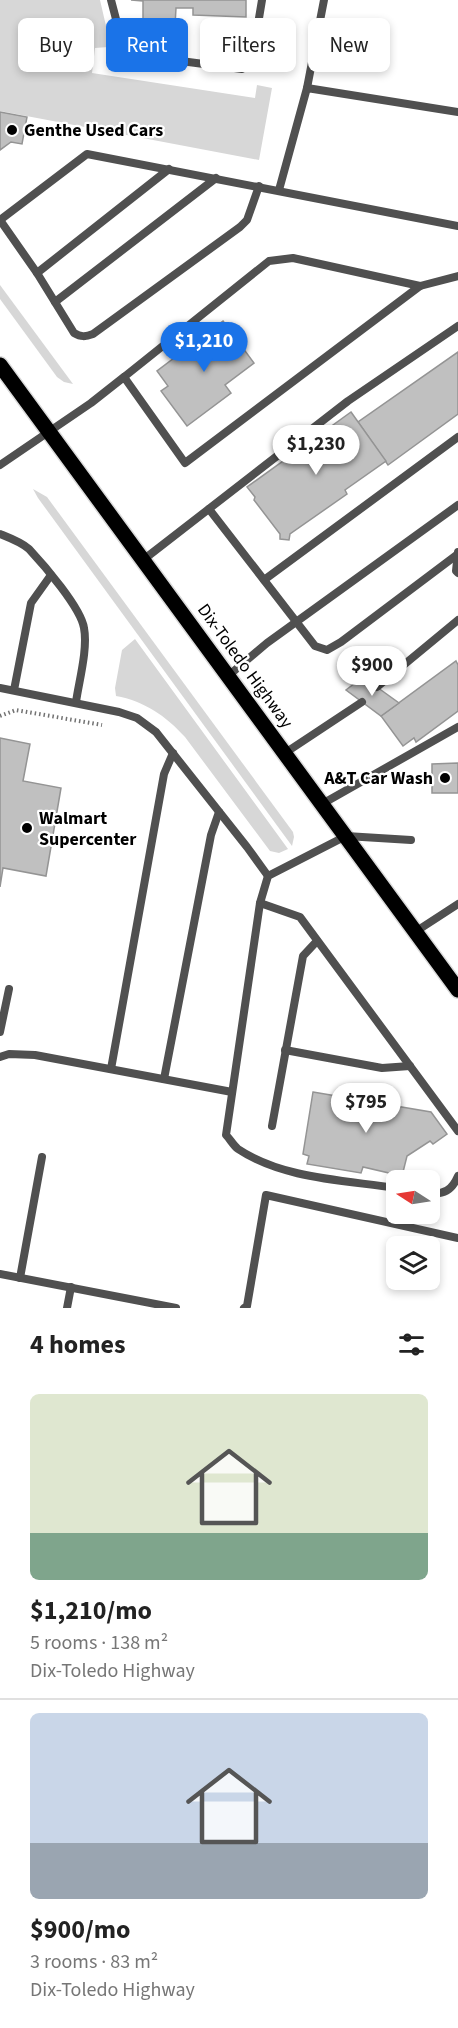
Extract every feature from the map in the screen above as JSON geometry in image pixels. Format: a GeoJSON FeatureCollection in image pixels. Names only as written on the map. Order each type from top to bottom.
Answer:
{"type":"FeatureCollection","features":[{"type":"Feature","properties":{"kind":"main road","name":"Dix-Toledo Highway"},"geometry":{"type":"LineString","coordinates":[[0,365],[458,990]]}},
{"type":"Feature","properties":{"kind":"lane"},"geometry":{"type":"LineString","coordinates":[[111,0],[126,52],[242,69],[252,60],[262,0]]}},
{"type":"Feature","properties":{"kind":"lane"},"geometry":{"type":"LineString","coordinates":[[279,190],[307,88],[324,0]]}},
{"type":"Feature","properties":{"kind":"lane"},"geometry":{"type":"LineString","coordinates":[[307,88],[458,112]]}},
{"type":"Feature","properties":{"kind":"lane"},"geometry":{"type":"LineString","coordinates":[[259,186],[247,220],[240,227],[93,334],[80,336],[74,333],[37,273],[0,220],[87,154],[259,186],[458,226]]}},
{"type":"Feature","properties":{"kind":"lane"},"geometry":{"type":"LineString","coordinates":[[37,273],[169,169]]}},
{"type":"Feature","properties":{"kind":"lane"},"geometry":{"type":"LineString","coordinates":[[55,302],[216,178]]}},
{"type":"Feature","properties":{"kind":"lane"},"geometry":{"type":"LineString","coordinates":[[0,465],[91,403],[269,261],[293,258],[420,286]]}},
{"type":"Feature","properties":{"kind":"lane"},"geometry":{"type":"LineString","coordinates":[[124,376],[185,464],[420,286],[458,276]]}},
{"type":"Feature","properties":{"kind":"lane"},"geometry":{"type":"LineString","coordinates":[[143,560],[348,401],[458,326]]}},
{"type":"Feature","properties":{"kind":"lane"},"geometry":{"type":"LineString","coordinates":[[264,580],[458,437]]}},
{"type":"Feature","properties":{"kind":"lane"},"geometry":{"type":"LineString","coordinates":[[228,676],[296,622],[458,505]]}},
{"type":"Feature","properties":{"kind":"lane"},"geometry":{"type":"LineString","coordinates":[[209,508],[315,646],[327,650],[341,642],[458,553]]}},
{"type":"Feature","properties":{"kind":"lane"},"geometry":{"type":"LineString","coordinates":[[0,534],[28,548],[80,613],[85,630],[75,702]]}},
{"type":"Feature","properties":{"kind":"lane"},"geometry":{"type":"LineString","coordinates":[[458,553],[456,571],[458,573]]}},
{"type":"Feature","properties":{"kind":"lane"},"geometry":{"type":"LineString","coordinates":[[14,690],[32,603],[51,575]]}},
{"type":"Feature","properties":{"kind":"lane"},"geometry":{"type":"LineString","coordinates":[[377,687],[458,620]]}},
{"type":"Feature","properties":{"kind":"lane"},"geometry":{"type":"LineString","coordinates":[[0,688],[75,702],[137,718],[156,732],[268,876]]}},
{"type":"Feature","properties":{"kind":"lane"},"geometry":{"type":"LineString","coordinates":[[285,753],[362,702]]}},
{"type":"Feature","properties":{"kind":"lane"},"geometry":{"type":"LineString","coordinates":[[322,804],[458,727]]}},
{"type":"Feature","properties":{"kind":"lane"},"geometry":{"type":"LineString","coordinates":[[111,1069],[164,774],[173,753]]}},
{"type":"Feature","properties":{"kind":"lane"},"geometry":{"type":"LineString","coordinates":[[164,1079],[211,835],[219,812]]}},
{"type":"Feature","properties":{"kind":"lane"},"geometry":{"type":"LineString","coordinates":[[386,1186],[316,1176],[276,1167],[237,1148],[226,1135],[260,903],[268,876],[346,836],[411,840]]}},
{"type":"Feature","properties":{"kind":"lane"},"geometry":{"type":"LineString","coordinates":[[260,903],[300,917],[458,1131]]}},
{"type":"Feature","properties":{"kind":"lane"},"geometry":{"type":"LineString","coordinates":[[415,932],[458,904]]}},
{"type":"Feature","properties":{"kind":"lane"},"geometry":{"type":"LineString","coordinates":[[272,1126],[303,956],[317,940]]}},
{"type":"Feature","properties":{"kind":"lane"},"geometry":{"type":"LineString","coordinates":[[0,1032],[9,989]]}},
{"type":"Feature","properties":{"kind":"lane"},"geometry":{"type":"LineString","coordinates":[[285,1050],[382,1068],[410,1066]]}},
{"type":"Feature","properties":{"kind":"lane"},"geometry":{"type":"LineString","coordinates":[[0,1057],[9,1054],[35,1055],[232,1092]]}},
{"type":"Feature","properties":{"kind":"lane"},"geometry":{"type":"LineString","coordinates":[[20,1278],[42,1157]]}},
{"type":"Feature","properties":{"kind":"lane"},"geometry":{"type":"LineString","coordinates":[[440,1193],[454,1185],[458,1176]]}},
{"type":"Feature","properties":{"kind":"lane"},"geometry":{"type":"LineString","coordinates":[[244,1308],[247,1306],[266,1195],[458,1238]]}},
{"type":"Feature","properties":{"kind":"lane"},"geometry":{"type":"LineString","coordinates":[[0,1274],[176,1308]]}},
{"type":"Feature","properties":{"kind":"lane"},"geometry":{"type":"LineString","coordinates":[[67,1308],[71,1287]]}},
{"type":"Feature","properties":{"kind":"path"},"geometry":{"type":"LineString","coordinates":[[0,716],[16,710],[102,725]]}},
{"type":"Feature","properties":{"kind":"shaded area"},"geometry":{"type":"Polygon","coordinates":[[[0,0],[100,0],[106,26],[106,47],[95,48],[94,56],[94,18],[18,18],[18,72],[92,72],[255,98],[257,85],[272,88],[259,160],[0,111],[0,0]]]}},
{"type":"Feature","properties":{"kind":"shaded area"},"geometry":{"type":"Polygon","coordinates":[[[0,285],[73,384],[57,377],[0,299],[0,285]]]}},
{"type":"Feature","properties":{"kind":"shaded area"},"geometry":{"type":"Polygon","coordinates":[[[33,489],[47,497],[293,832],[292,846],[38,498],[33,489]]]}},
{"type":"Feature","properties":{"kind":"shaded area"},"geometry":{"type":"Polygon","coordinates":[[[135,639],[288,849],[279,853],[270,851],[185,737],[170,722],[154,710],[116,696],[115,688],[122,650],[135,639]]]}},
{"type":"Feature","properties":{"kind":"building"},"geometry":{"type":"Polygon","coordinates":[[[131,0],[246,0],[246,17],[193,15],[193,8],[176,8],[175,18],[143,18],[143,1],[131,0]]]}},
{"type":"Feature","properties":{"kind":"building","name":"Genthe Used Cars"},"geometry":{"type":"Polygon","coordinates":[[[0,112],[27,117],[22,144],[11,142],[0,150],[0,112]]]}},
{"type":"Feature","properties":{"kind":"building"},"geometry":{"type":"Polygon","coordinates":[[[223,321],[254,363],[225,385],[231,393],[187,426],[161,391],[168,386],[157,371],[223,321]]]}},
{"type":"Feature","properties":{"kind":"building"},"geometry":{"type":"Polygon","coordinates":[[[458,352],[458,414],[388,465],[358,422],[458,352]]]}},
{"type":"Feature","properties":{"kind":"building"},"geometry":{"type":"Polygon","coordinates":[[[351,412],[386,461],[345,490],[347,494],[290,534],[289,540],[280,539],[280,534],[247,487],[351,412]]]}},
{"type":"Feature","properties":{"kind":"building"},"geometry":{"type":"Polygon","coordinates":[[[456,661],[458,665],[458,711],[416,742],[414,738],[403,746],[381,716],[456,661]]]}},
{"type":"Feature","properties":{"kind":"building"},"geometry":{"type":"Polygon","coordinates":[[[363,677],[399,703],[381,716],[346,690],[363,677]]]}},
{"type":"Feature","properties":{"kind":"building","name":"Walmart Supercenter"},"geometry":{"type":"Polygon","coordinates":[[[0,738],[30,744],[23,781],[61,788],[46,876],[3,868],[0,887],[0,738]]]}},
{"type":"Feature","properties":{"kind":"building","name":"A&T Car Wash"},"geometry":{"type":"Polygon","coordinates":[[[458,763],[458,793],[432,793],[432,764],[458,763]]]}},
{"type":"Feature","properties":{"kind":"building"},"geometry":{"type":"Polygon","coordinates":[[[313,1092],[431,1112],[447,1134],[433,1144],[430,1141],[407,1156],[404,1170],[386,1170],[386,1172],[363,1167],[361,1173],[307,1164],[309,1156],[303,1154],[313,1092]]]}},
{"type":"Feature","properties":{"kind":"place","name":"Genthe Used Cars"},"geometry":{"type":"Point","coordinates":[12,130]}},
{"type":"Feature","properties":{"kind":"place","name":"A&T Car Wash"},"geometry":{"type":"Point","coordinates":[445,778]}},
{"type":"Feature","properties":{"kind":"place","name":"Walmart Supercenter"},"geometry":{"type":"Point","coordinates":[27,828]}}]}
